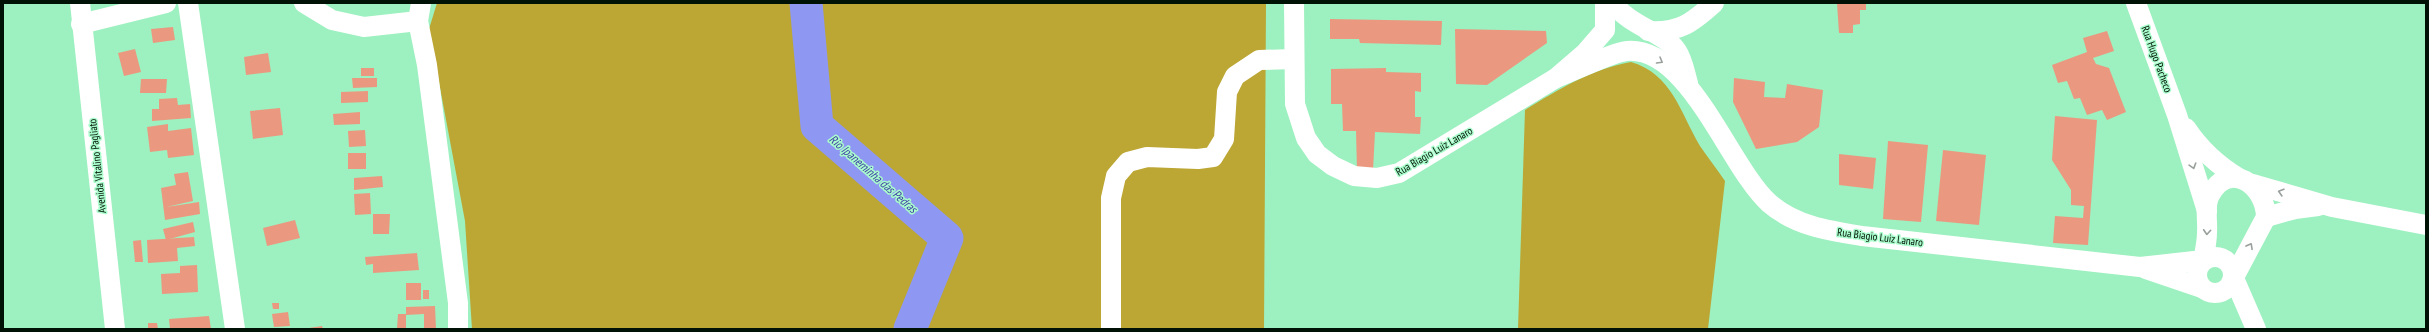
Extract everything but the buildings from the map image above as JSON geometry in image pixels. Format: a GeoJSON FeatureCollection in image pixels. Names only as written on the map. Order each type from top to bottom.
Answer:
{"type":"FeatureCollection","features":[{"type":"Feature","properties":{"kind":"street","name":"Avenida Vitalino Pagliato"},"geometry":{"type":"LineString","coordinates":[[80,3],[81,24],[115,329]]}},
{"type":"Feature","properties":{"kind":"street"},"geometry":{"type":"LineString","coordinates":[[81,24],[166,3]]}},
{"type":"Feature","properties":{"kind":"street"},"geometry":{"type":"LineString","coordinates":[[188,3],[235,329]]}},
{"type":"Feature","properties":{"kind":"street"},"geometry":{"type":"LineString","coordinates":[[304,3],[332,20],[364,28],[419,12],[458,304],[458,329]]}},
{"type":"Feature","properties":{"kind":"street","name":"Rua Biagio Luiz Lanaro"},"geometry":{"type":"LineString","coordinates":[[1294,3],[1294,104],[1306,138],[1317,154],[1333,166],[1354,176],[1377,178],[1399,174],[1556,78],[1585,53],[1605,30]]}},
{"type":"Feature","properties":{"kind":"street"},"geometry":{"type":"LineString","coordinates":[[1605,3],[1605,40],[1607,45],[1616,51],[1626,51],[1634,44],[1637,34],[1634,24],[1613,3]]}},
{"type":"Feature","properties":{"kind":"street","name":"Rua Hugo Pacheco"},"geometry":{"type":"LineString","coordinates":[[2136,3],[2177,115],[2207,211]]}},
{"type":"Feature","properties":{"kind":"street"},"geometry":{"type":"LineString","coordinates":[[1648,31],[1669,32],[1683,28],[1709,7]]}},
{"type":"Feature","properties":{"kind":"street"},"geometry":{"type":"LineString","coordinates":[[1685,75],[1688,40],[1709,7]]}},
{"type":"Feature","properties":{"kind":"street"},"geometry":{"type":"LineString","coordinates":[[1605,30],[1612,20],[1624,18],[1629,20]]}},
{"type":"Feature","properties":{"kind":"street","name":"Rua Biagio Luiz Lanaro"},"geometry":{"type":"LineString","coordinates":[[1629,20],[1674,47],[1685,75],[1753,184],[1769,203],[1801,223],[1830,231],[1862,236],[2140,267],[2203,260]]}},
{"type":"Feature","properties":{"kind":"street","name":"Rua Biagio Luiz Lanaro"},"geometry":{"type":"LineString","coordinates":[[1556,78],[1626,51],[1651,56],[1685,75]]}},
{"type":"Feature","properties":{"kind":"street"},"geometry":{"type":"LineString","coordinates":[[1111,329],[1111,198],[1116,176],[1128,162],[1147,157],[1198,159],[1213,157],[1224,139],[1227,92],[1236,76],[1259,60],[1294,59]]}},
{"type":"Feature","properties":{"kind":"street","name":"Rua Hugo Pacheco"},"geometry":{"type":"LineString","coordinates":[[2177,115],[2206,153],[2221,167],[2246,181]]}},
{"type":"Feature","properties":{"kind":"street"},"geometry":{"type":"LineString","coordinates":[[2252,329],[2229,304],[2207,291],[2196,274],[2197,269],[2203,260],[2207,234],[2207,211],[2209,197],[2215,188],[2225,181],[2246,181],[2332,207],[2426,225]]}},
{"type":"Feature","properties":{"kind":"street"},"geometry":{"type":"LineString","coordinates":[[2207,291],[2222,292],[2233,278],[2266,217],[2264,199],[2246,181]]}},
{"type":"Feature","properties":{"kind":"street"},"geometry":{"type":"LineString","coordinates":[[2266,217],[2309,206],[2332,207]]}},
{"type":"Feature","properties":{"kind":"street"},"geometry":{"type":"LineString","coordinates":[[2203,260],[2215,256],[2226,260],[2233,270],[2233,278],[2256,329]]}},
{"type":"Feature","properties":{"kind":"street","name":"Rua Biagio Luiz Lanaro"},"geometry":{"type":"LineString","coordinates":[[2140,267],[2207,291]]}},
{"type":"Feature","properties":{"kind":"shaded area"},"geometry":{"type":"Polygon","coordinates":[[[437,3],[1266,3],[1264,329],[472,329],[465,221],[429,29],[437,3]]]}},
{"type":"Feature","properties":{"kind":"shaded area"},"geometry":{"type":"Polygon","coordinates":[[[1631,62],[1656,75],[1666,85],[1700,146],[1725,181],[1708,329],[1518,329],[1525,110],[1563,87],[1589,75],[1617,65],[1631,62]]]}},
{"type":"Feature","properties":{"kind":"waterway","name":"Rio Ipaneminha das Pedras"},"geometry":{"type":"LineString","coordinates":[[806,3],[817,126],[947,238],[910,329]]}}]}
